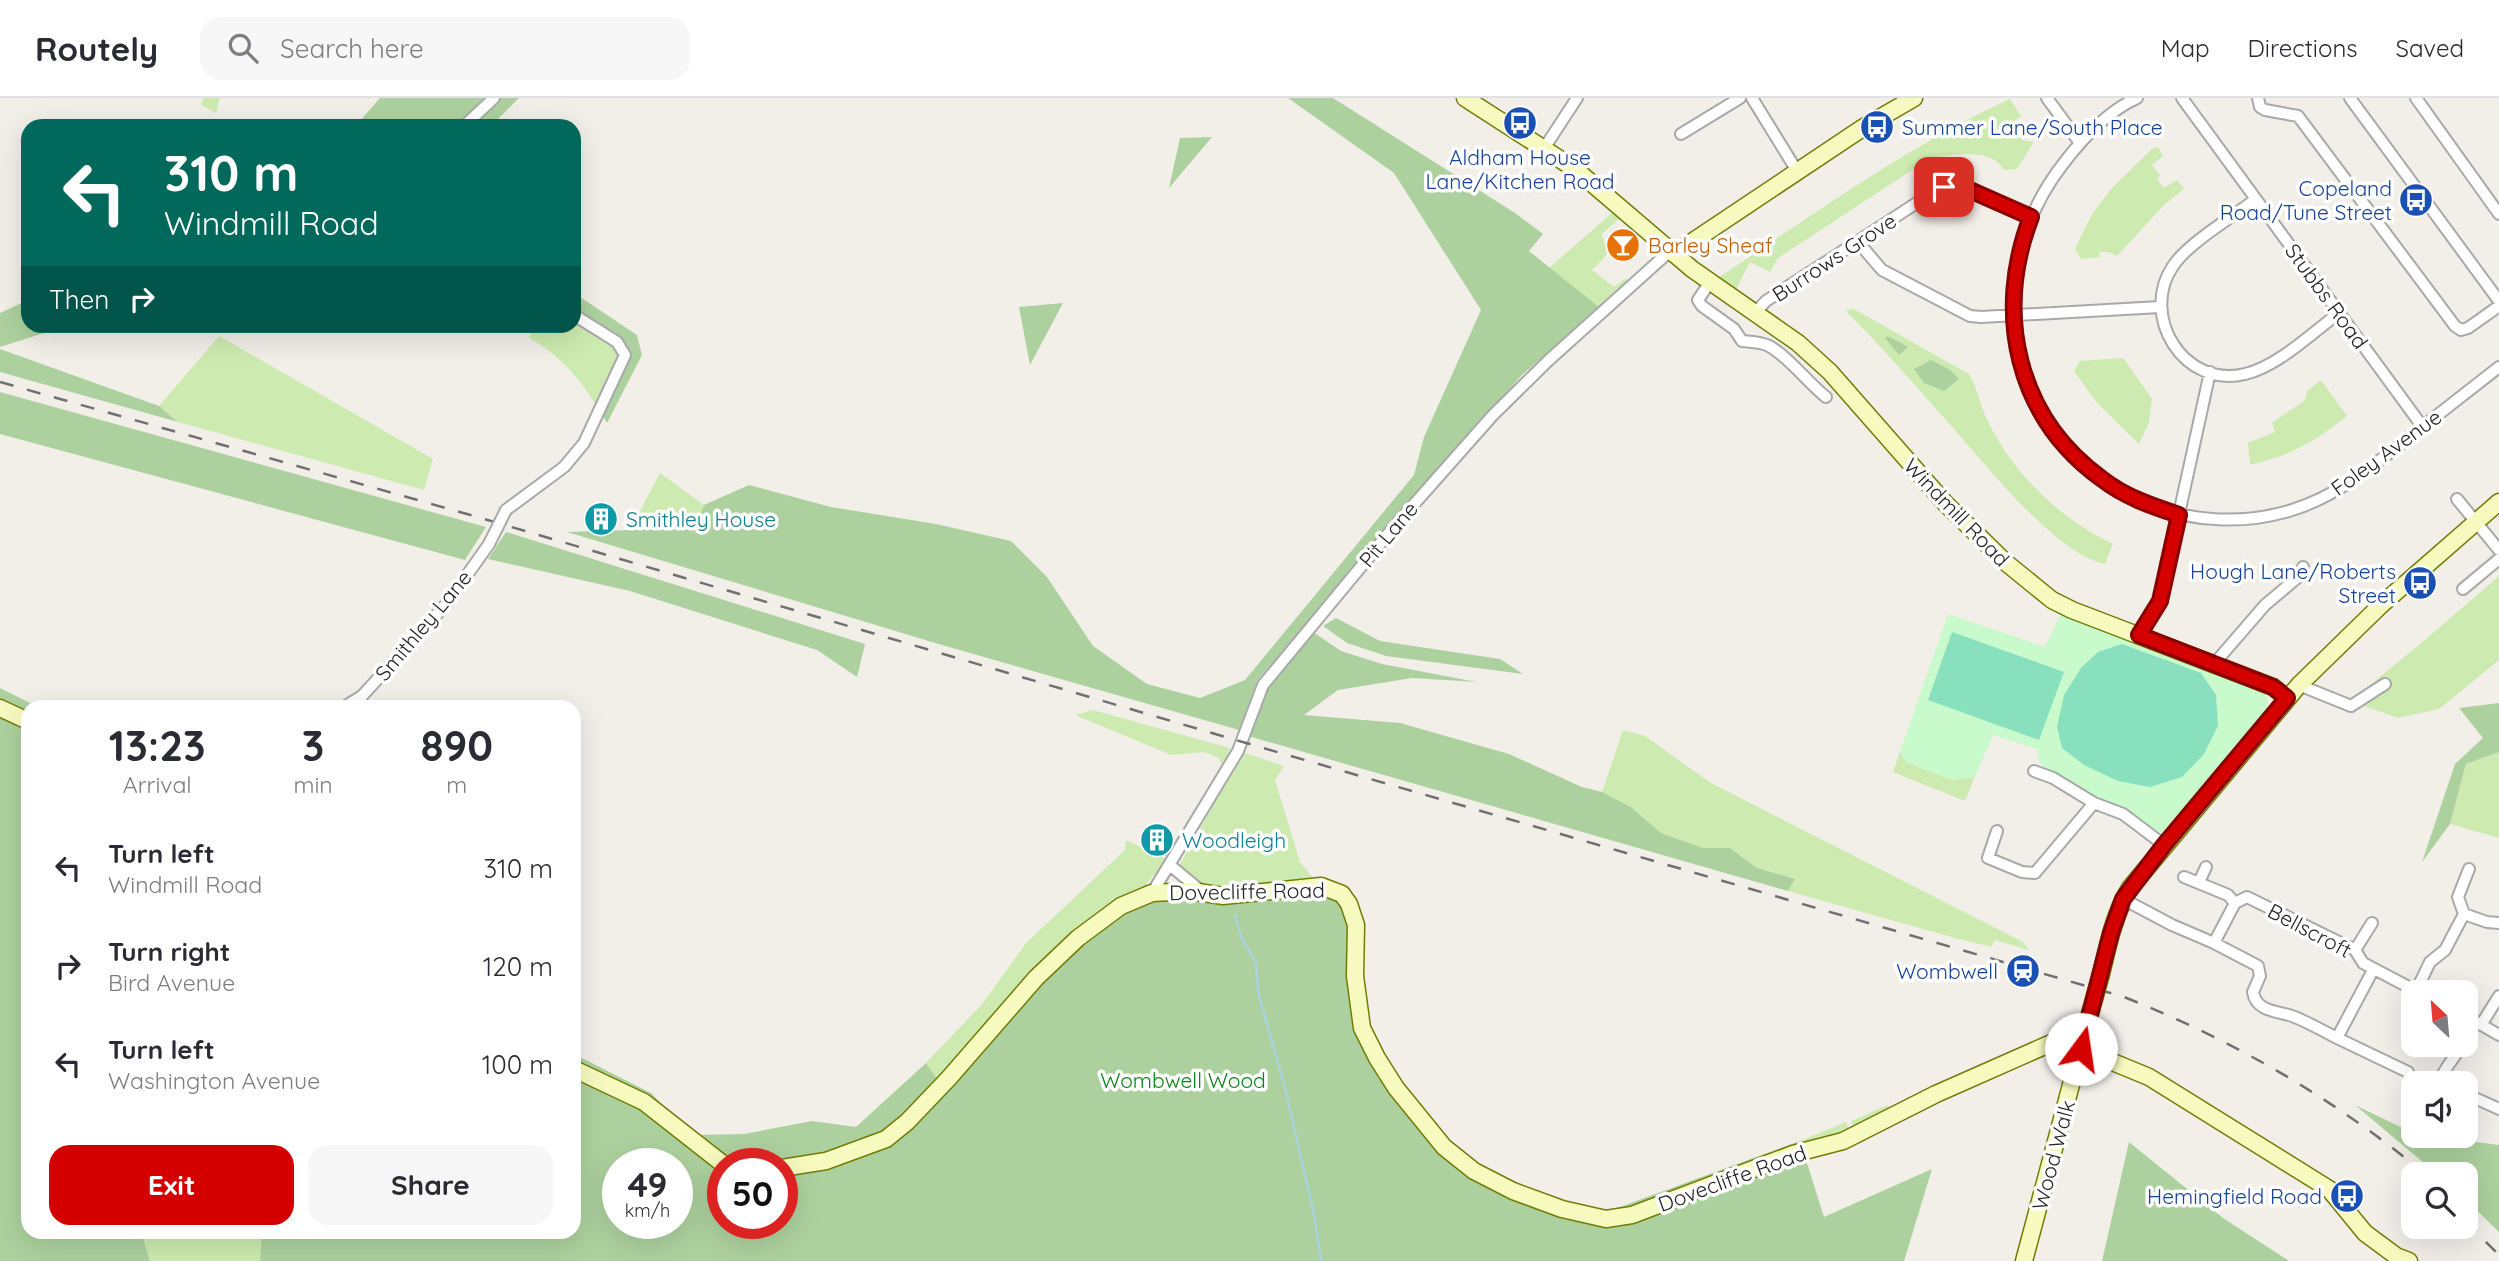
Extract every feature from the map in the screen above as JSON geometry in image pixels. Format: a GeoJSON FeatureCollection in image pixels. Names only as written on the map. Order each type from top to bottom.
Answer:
{"type":"FeatureCollection","features":[{"type":"Feature","properties":{"kind":"street"},"geometry":{"type":"LineString","coordinates":[[472,119],[494,98]]}},
{"type":"Feature","properties":{"kind":"street","name":"Windmill Road"},"geometry":{"type":"LineString","coordinates":[[1465,98],[1545,147],[1575,169],[1710,282],[1798,343],[1830,372],[1945,503],[2024,578],[2052,600],[2273,687],[2287,698]]}},
{"type":"Feature","properties":{"kind":"street"},"geometry":{"type":"LineString","coordinates":[[1545,147],[1577,98]]}},
{"type":"Feature","properties":{"kind":"street"},"geometry":{"type":"LineString","coordinates":[[1681,134],[1740,98]]}},
{"type":"Feature","properties":{"kind":"street"},"geometry":{"type":"LineString","coordinates":[[1752,98],[1797,171]]}},
{"type":"Feature","properties":{"kind":"street"},"geometry":{"type":"LineString","coordinates":[[1672,252],[1864,127],[1914,98]]}},
{"type":"Feature","properties":{"kind":"street"},"geometry":{"type":"LineString","coordinates":[[2047,98],[2080,143]]}},
{"type":"Feature","properties":{"kind":"street","name":"Foley Avenue"},"geometry":{"type":"LineString","coordinates":[[2137,98],[2119,109],[2080,143],[2051,180],[2023,237],[2016,269],[2012,315],[2024,374],[2040,410],[2057,436],[2103,480],[2133,498],[2179,515],[2204,519],[2232,520],[2277,514],[2306,506],[2359,477],[2499,367]]}},
{"type":"Feature","properties":{"kind":"street","name":"Stubbs Road"},"geometry":{"type":"LineString","coordinates":[[2182,98],[2422,426]]}},
{"type":"Feature","properties":{"kind":"street"},"geometry":{"type":"LineString","coordinates":[[2258,98],[2260,107],[2265,110],[2298,116],[2455,326],[2461,330],[2468,328],[2499,303],[2350,98]]}},
{"type":"Feature","properties":{"kind":"street"},"geometry":{"type":"LineString","coordinates":[[2416,98],[2499,214]]}},
{"type":"Feature","properties":{"kind":"street","name":"Burrows Grove"},"geometry":{"type":"LineString","coordinates":[[1755,313],[1766,302],[1932,193],[1954,186],[1963,187],[2031,217]]}},
{"type":"Feature","properties":{"kind":"street"},"geometry":{"type":"LineString","coordinates":[[2256,200],[2179,258],[2166,279],[2160,307],[2162,323],[2177,351],[2193,364],[2210,372],[2236,376],[2259,369],[2339,313]]}},
{"type":"Feature","properties":{"kind":"street"},"geometry":{"type":"LineString","coordinates":[[1858,242],[1882,270],[1970,316],[2160,307]]}},
{"type":"Feature","properties":{"kind":"street","name":"Pit Lane"},"geometry":{"type":"LineString","coordinates":[[1152,893],[1171,866],[1238,751],[1263,685],[1271,675],[1409,509],[1493,415],[1549,360],[1672,252]]}},
{"type":"Feature","properties":{"kind":"street"},"geometry":{"type":"LineString","coordinates":[[1710,282],[1698,300],[1702,306],[1734,329],[1742,341],[1769,346],[1826,397]]}},
{"type":"Feature","properties":{"kind":"street","name":"Smithley Lane"},"geometry":{"type":"LineString","coordinates":[[355,700],[448,602],[489,544],[506,510],[564,467],[584,443],[625,355],[617,342],[581,319]]}},
{"type":"Feature","properties":{"kind":"street"},"geometry":{"type":"LineString","coordinates":[[2139,635],[2160,601],[2210,372]]}},
{"type":"Feature","properties":{"kind":"street"},"geometry":{"type":"LineString","coordinates":[[2457,499],[2499,550]]}},
{"type":"Feature","properties":{"kind":"street","name":"Wood Walk"},"geometry":{"type":"LineString","coordinates":[[2024,1261],[2111,933],[2123,899],[2164,845],[2299,685],[2381,605],[2499,502]]}},
{"type":"Feature","properties":{"kind":"street"},"geometry":{"type":"LineString","coordinates":[[2463,589],[2499,559]]}},
{"type":"Feature","properties":{"kind":"street"},"geometry":{"type":"LineString","coordinates":[[2214,664],[2265,605],[2297,578],[2303,567]]}},
{"type":"Feature","properties":{"kind":"street"},"geometry":{"type":"LineString","coordinates":[[2299,685],[2351,706],[2385,684]]}},
{"type":"Feature","properties":{"kind":"street"},"geometry":{"type":"LineString","coordinates":[[0,708],[21,718]]}},
{"type":"Feature","properties":{"kind":"street"},"geometry":{"type":"LineString","coordinates":[[2034,771],[2053,778],[2094,803],[2130,817],[2164,845]]}},
{"type":"Feature","properties":{"kind":"street"},"geometry":{"type":"LineString","coordinates":[[1997,831],[1988,858],[2022,872],[2035,873],[2094,803]]}},
{"type":"Feature","properties":{"kind":"street"},"geometry":{"type":"LineString","coordinates":[[1171,866],[1202,891]]}},
{"type":"Feature","properties":{"kind":"street"},"geometry":{"type":"LineString","coordinates":[[2199,882],[2206,867]]}},
{"type":"Feature","properties":{"kind":"street"},"geometry":{"type":"LineString","coordinates":[[2422,980],[2430,962],[2445,950],[2464,914],[2458,897],[2469,869]]}},
{"type":"Feature","properties":{"kind":"street"},"geometry":{"type":"LineString","coordinates":[[2184,877],[2228,895],[2235,903],[2214,943]]}},
{"type":"Feature","properties":{"kind":"street","name":"Dovecliffe Road"},"geometry":{"type":"LineString","coordinates":[[798,1165],[826,1161],[886,1139],[907,1122],[949,1078],[1027,987],[1078,938],[1121,906],[1152,893],[1177,890],[1202,891],[1223,896],[1321,886],[1342,894],[1349,904],[1356,925],[1355,976],[1362,1028],[1377,1058],[1417,1117],[1444,1147],[1474,1171],[1513,1191],[1562,1209],[1606,1219],[1632,1215],[1793,1154],[1843,1141],[1936,1094],[2056,1041],[2073,1043],[2081,1049]]}},
{"type":"Feature","properties":{"kind":"street","name":"Bellscroft"},"geometry":{"type":"LineString","coordinates":[[2235,903],[2247,897],[2355,950],[2373,970],[2401,984]]}},
{"type":"Feature","properties":{"kind":"street"},"geometry":{"type":"LineString","coordinates":[[2123,899],[2258,966],[2260,976],[2253,992],[2257,1002],[2276,1014],[2291,1016],[2406,1071]]}},
{"type":"Feature","properties":{"kind":"street"},"geometry":{"type":"LineString","coordinates":[[2464,914],[2499,923]]}},
{"type":"Feature","properties":{"kind":"street"},"geometry":{"type":"LineString","coordinates":[[2355,950],[2372,923]]}},
{"type":"Feature","properties":{"kind":"street"},"geometry":{"type":"LineString","coordinates":[[2337,1038],[2373,970]]}},
{"type":"Feature","properties":{"kind":"street"},"geometry":{"type":"LineString","coordinates":[[2478,1016],[2499,996]]}},
{"type":"Feature","properties":{"kind":"street"},"geometry":{"type":"LineString","coordinates":[[2478,1022],[2499,1035]]}},
{"type":"Feature","properties":{"kind":"street"},"geometry":{"type":"LineString","coordinates":[[2081,1049],[2150,1077],[2329,1189],[2365,1233],[2396,1256],[2409,1261]]}},
{"type":"Feature","properties":{"kind":"street"},"geometry":{"type":"LineString","coordinates":[[2443,1071],[2455,1057]]}},
{"type":"Feature","properties":{"kind":"street"},"geometry":{"type":"LineString","coordinates":[[581,1072],[644,1102],[707,1151]]}},
{"type":"Feature","properties":{"kind":"street"},"geometry":{"type":"LineString","coordinates":[[2478,1099],[2499,1109]]}},
{"type":"Feature","properties":{"kind":"green space"},"geometry":{"type":"Polygon","coordinates":[[[203,98],[220,98],[216,113],[201,105],[203,98]]]}},
{"type":"Feature","properties":{"kind":"green space"},"geometry":{"type":"Polygon","coordinates":[[[380,98],[484,98],[464,119],[362,119],[380,98]]]}},
{"type":"Feature","properties":{"kind":"green space"},"geometry":{"type":"Polygon","coordinates":[[[500,98],[519,98],[498,119],[478,119],[500,98]]]}},
{"type":"Feature","properties":{"kind":"green space"},"geometry":{"type":"Polygon","coordinates":[[[1288,98],[1333,98],[1515,213],[1543,234],[1529,251],[1599,307],[1522,375],[1426,482],[1257,681],[1239,730],[942,645],[567,532],[695,528],[704,505],[749,485],[831,507],[936,524],[1011,541],[1047,577],[1093,646],[1147,684],[1200,698],[1245,680],[1414,475],[1424,437],[1481,310],[1394,173],[1288,98]]]}},
{"type":"Feature","properties":{"kind":"green space"},"geometry":{"type":"Polygon","coordinates":[[[2010,99],[2021,116],[2012,123],[2021,135],[2021,140],[2034,142],[2017,169],[2004,170],[1998,163],[1981,155],[1959,154],[1929,159],[1778,258],[1770,272],[1750,262],[1736,290],[1718,278],[1897,160],[2010,99]]]}},
{"type":"Feature","properties":{"kind":"green space"},"geometry":{"type":"Polygon","coordinates":[[[1212,137],[1169,188],[1180,138],[1212,137]]]}},
{"type":"Feature","properties":{"kind":"green space"},"geometry":{"type":"Polygon","coordinates":[[[2158,147],[2163,156],[2152,165],[2160,175],[2157,179],[2164,188],[2177,180],[2184,189],[2165,204],[2117,256],[2099,252],[2100,257],[2081,259],[2075,249],[2092,214],[2111,189],[2153,148],[2158,147]]]}},
{"type":"Feature","properties":{"kind":"green space"},"geometry":{"type":"Polygon","coordinates":[[[1613,212],[1620,218],[1602,234],[1607,254],[1592,270],[1614,287],[1624,279],[1629,279],[1599,307],[1549,268],[1613,212]]]}},
{"type":"Feature","properties":{"kind":"green space"},"geometry":{"type":"Polygon","coordinates":[[[581,298],[637,335],[642,355],[607,423],[601,413],[628,353],[620,339],[581,314],[581,298]]]}},
{"type":"Feature","properties":{"kind":"green space"},"geometry":{"type":"Polygon","coordinates":[[[21,303],[21,333],[44,333],[0,347],[0,313],[21,303]]]}},
{"type":"Feature","properties":{"kind":"green space"},"geometry":{"type":"Polygon","coordinates":[[[1063,303],[1030,365],[1019,307],[1063,303]]]}},
{"type":"Feature","properties":{"kind":"green space"},"geometry":{"type":"Polygon","coordinates":[[[1852,308],[1969,374],[1995,436],[2022,474],[2073,521],[2113,544],[2105,564],[2086,557],[2066,544],[2024,508],[1846,311],[1852,308]]]}},
{"type":"Feature","properties":{"kind":"green space"},"geometry":{"type":"Polygon","coordinates":[[[581,326],[613,346],[618,356],[597,407],[568,368],[529,338],[531,333],[581,333],[581,326]]]}},
{"type":"Feature","properties":{"kind":"green space"},"geometry":{"type":"Polygon","coordinates":[[[219,336],[433,459],[424,490],[178,422],[159,406],[219,336]]]}},
{"type":"Feature","properties":{"kind":"green space"},"geometry":{"type":"Polygon","coordinates":[[[1888,336],[1908,347],[1899,355],[1885,338],[1888,336]]]}},
{"type":"Feature","properties":{"kind":"green space"},"geometry":{"type":"Polygon","coordinates":[[[0,349],[159,406],[178,422],[0,372],[0,349]]]}},
{"type":"Feature","properties":{"kind":"green space"},"geometry":{"type":"Polygon","coordinates":[[[2121,358],[2152,399],[2149,422],[2139,444],[2097,403],[2074,371],[2080,361],[2121,358]]]}},
{"type":"Feature","properties":{"kind":"green space"},"geometry":{"type":"Polygon","coordinates":[[[1931,360],[1950,370],[1959,379],[1944,391],[1924,383],[1914,369],[1931,360]]]}},
{"type":"Feature","properties":{"kind":"green space"},"geometry":{"type":"Polygon","coordinates":[[[2321,380],[2347,416],[2302,447],[2250,465],[2248,443],[2275,432],[2272,423],[2305,400],[2307,391],[2321,380]]]}},
{"type":"Feature","properties":{"kind":"green space"},"geometry":{"type":"Polygon","coordinates":[[[0,392],[486,527],[465,560],[0,434],[0,392]]]}},
{"type":"Feature","properties":{"kind":"green space"},"geometry":{"type":"Polygon","coordinates":[[[660,473],[704,505],[696,528],[630,530],[660,473]]]}},
{"type":"Feature","properties":{"kind":"green space"},"geometry":{"type":"Polygon","coordinates":[[[506,532],[865,644],[857,677],[817,650],[630,591],[488,559],[506,532]]]}},
{"type":"Feature","properties":{"kind":"green space"},"geometry":{"type":"Polygon","coordinates":[[[2499,576],[2499,660],[2439,709],[2398,718],[2350,701],[2419,645],[2499,576]]]}},
{"type":"Feature","properties":{"kind":"green space"},"geometry":{"type":"Polygon","coordinates":[[[2061,613],[2264,693],[2266,697],[2266,709],[2161,833],[2124,808],[2097,799],[2048,770],[2040,763],[2037,749],[1993,735],[1975,776],[1952,780],[1906,762],[1900,752],[1948,614],[2045,647],[2061,613]]]}},
{"type":"Feature","properties":{"kind":"green space"},"geometry":{"type":"Polygon","coordinates":[[[1336,618],[1380,641],[1500,659],[1523,674],[1386,656],[1347,643],[1323,626],[1336,618]]]}},
{"type":"Feature","properties":{"kind":"green space"},"geometry":{"type":"Polygon","coordinates":[[[1313,632],[1341,651],[1382,664],[1477,682],[1412,678],[1338,690],[1304,715],[1400,723],[1509,754],[1582,787],[1602,792],[1631,807],[1661,833],[1703,848],[1730,848],[1757,868],[1795,879],[1788,891],[1248,736],[1266,686],[1313,632]]]}},
{"type":"Feature","properties":{"kind":"green space"},"geometry":{"type":"Polygon","coordinates":[[[1952,632],[2064,672],[2039,740],[1928,700],[1952,632]]]}},
{"type":"Feature","properties":{"kind":"green space"},"geometry":{"type":"Polygon","coordinates":[[[2122,644],[2201,673],[2216,695],[2218,726],[2204,754],[2182,777],[2150,787],[2118,781],[2084,765],[2062,748],[2057,727],[2064,695],[2081,668],[2098,652],[2122,644]]]}},
{"type":"Feature","properties":{"kind":"green space"},"geometry":{"type":"Polygon","coordinates":[[[0,688],[24,700],[21,700],[21,1239],[143,1239],[150,1261],[0,1261],[0,688]]]}},
{"type":"Feature","properties":{"kind":"green space"},"geometry":{"type":"Polygon","coordinates":[[[2499,703],[2499,752],[2466,764],[2450,824],[2422,862],[2455,764],[2483,738],[2459,708],[2499,703]]]}},
{"type":"Feature","properties":{"kind":"green space"},"geometry":{"type":"Polygon","coordinates":[[[1093,710],[1230,748],[1223,769],[1219,758],[1204,752],[1171,755],[1075,715],[1093,710]]]}},
{"type":"Feature","properties":{"kind":"green space"},"geometry":{"type":"Polygon","coordinates":[[[1623,730],[1645,736],[1711,783],[2023,942],[2029,950],[1994,940],[1992,947],[1955,938],[1788,891],[1795,879],[1757,868],[1730,848],[1703,848],[1661,833],[1631,807],[1602,792],[1623,730]]]}},
{"type":"Feature","properties":{"kind":"green space"},"geometry":{"type":"Polygon","coordinates":[[[1243,752],[1284,766],[1275,780],[1300,862],[1314,879],[1243,888],[1216,888],[1202,883],[1180,864],[1243,752]]]}},
{"type":"Feature","properties":{"kind":"green space"},"geometry":{"type":"Polygon","coordinates":[[[1900,752],[1906,762],[1952,780],[1975,776],[1965,801],[1893,772],[1900,752]]]}},
{"type":"Feature","properties":{"kind":"green space"},"geometry":{"type":"Polygon","coordinates":[[[2499,752],[2499,838],[2450,824],[2466,764],[2499,752]]]}},
{"type":"Feature","properties":{"kind":"green space"},"geometry":{"type":"Polygon","coordinates":[[[1126,840],[1168,860],[1146,884],[1068,937],[937,1079],[926,1063],[983,1003],[1026,943],[1125,850],[1126,840]]]}},
{"type":"Feature","properties":{"kind":"green space","name":"Wombwell Wood"},"geometry":{"type":"Polygon","coordinates":[[[1146,884],[1154,893],[1293,889],[1335,898],[1352,923],[1349,993],[1357,1029],[1470,1178],[1567,1220],[1606,1212],[1800,1141],[1824,1217],[1932,1169],[1904,1261],[260,1261],[262,1239],[581,1239],[581,1058],[651,1093],[692,1135],[744,1134],[812,1121],[856,1127],[926,1063],[937,1079],[1068,937],[1146,884]]]}},
{"type":"Feature","properties":{"kind":"green space"},"geometry":{"type":"Polygon","coordinates":[[[2055,1046],[2067,1049],[2070,1054],[2066,1071],[2056,1058],[2039,1053],[2055,1046]]]}},
{"type":"Feature","properties":{"kind":"green space"},"geometry":{"type":"Polygon","coordinates":[[[1888,1105],[1891,1112],[1855,1130],[1851,1121],[1888,1105]]]}},
{"type":"Feature","properties":{"kind":"green space"},"geometry":{"type":"Polygon","coordinates":[[[2355,1105],[2401,1127],[2401,1144],[2355,1105]]]}},
{"type":"Feature","properties":{"kind":"green space"},"geometry":{"type":"Polygon","coordinates":[[[1846,1122],[1850,1133],[1802,1149],[1800,1141],[1846,1122]]]}},
{"type":"Feature","properties":{"kind":"green space"},"geometry":{"type":"Polygon","coordinates":[[[2129,1142],[2223,1218],[2289,1261],[2102,1261],[2129,1142]]]}},
{"type":"Feature","properties":{"kind":"green space"},"geometry":{"type":"Polygon","coordinates":[[[2478,1142],[2499,1145],[2499,1232],[2478,1212],[2478,1162],[2423,1162],[2406,1148],[2478,1148],[2478,1142]]]}},
{"type":"Feature","properties":{"kind":"green space"},"geometry":{"type":"Polygon","coordinates":[[[143,1239],[262,1239],[260,1261],[150,1261],[143,1239]]]}},
{"type":"Feature","properties":{"kind":"waterway"},"geometry":{"type":"LineString","coordinates":[[1235,915],[1242,939],[1256,963],[1258,992],[1285,1088],[1314,1215],[1321,1261]]}},
{"type":"Feature","properties":{"kind":"railway"},"geometry":{"type":"LineString","coordinates":[[0,382],[474,516],[2124,997],[2204,1032],[2282,1074],[2319,1096],[2410,1162]]}},
{"type":"Feature","properties":{"kind":"railway"},"geometry":{"type":"LineString","coordinates":[[2478,1234],[2499,1255]]}},
{"type":"Feature","properties":{"kind":"place","name":"Aldham House Lane/Kitchen Road"},"geometry":{"type":"Point","coordinates":[1520,123]}},
{"type":"Feature","properties":{"kind":"place","name":"Summer Lane/South Place"},"geometry":{"type":"Point","coordinates":[1877,127]}},
{"type":"Feature","properties":{"kind":"place","name":"Copeland Road/Tune Street"},"geometry":{"type":"Point","coordinates":[2416,200]}},
{"type":"Feature","properties":{"kind":"place","name":"Barley Sheaf"},"geometry":{"type":"Point","coordinates":[1623,245]}},
{"type":"Feature","properties":{"kind":"place","name":"Smithley House"},"geometry":{"type":"Point","coordinates":[601,519]}},
{"type":"Feature","properties":{"kind":"place","name":"Hough Lane/Roberts Street"},"geometry":{"type":"Point","coordinates":[2420,583]}},
{"type":"Feature","properties":{"kind":"place","name":"Woodleigh"},"geometry":{"type":"Point","coordinates":[1157,840]}},
{"type":"Feature","properties":{"kind":"place","name":"Wombwell"},"geometry":{"type":"Point","coordinates":[2023,971]}},
{"type":"Feature","properties":{"kind":"place","name":"Hemingfield Road"},"geometry":{"type":"Point","coordinates":[2347,1196]}},
{"type":"Feature","properties":{"kind":"route"},"geometry":{"type":"LineString","coordinates":[[1944,187],[1963,187],[2031,217],[2018,254],[2012,315],[2024,374],[2040,410],[2071,452],[2103,480],[2133,498],[2179,515],[2160,601],[2139,635],[2273,687],[2287,698],[2164,845],[2123,899],[2111,933],[2081,1049]]}}]}
